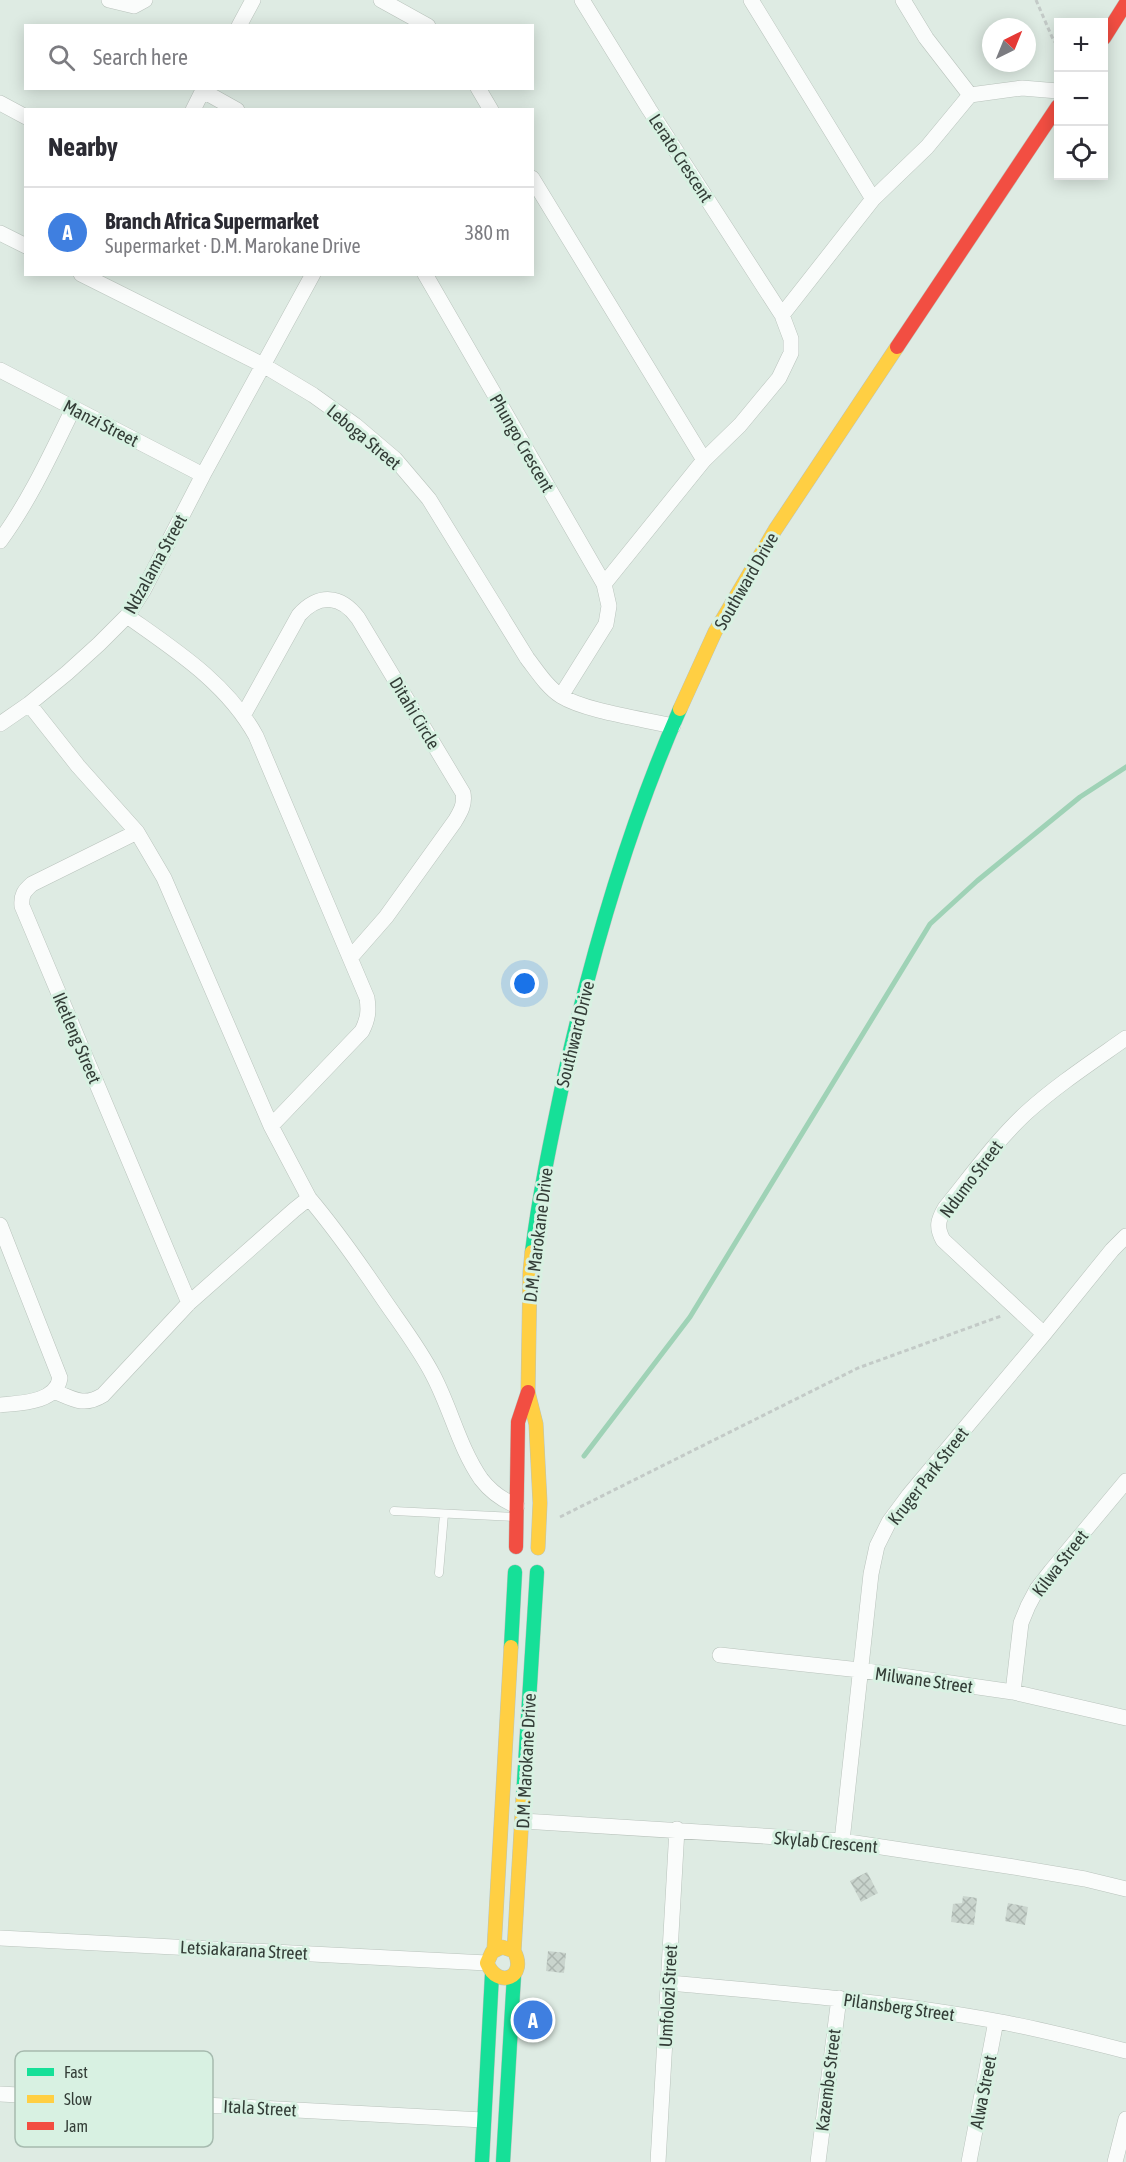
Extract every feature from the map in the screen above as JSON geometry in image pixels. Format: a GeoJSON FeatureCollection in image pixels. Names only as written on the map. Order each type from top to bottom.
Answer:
{"type":"FeatureCollection","features":[{"type":"Feature","properties":{"kind":"main road"},"geometry":{"type":"LineString","coordinates":[[1108,32],[1126,3]]}},
{"type":"Feature","properties":{"kind":"main road","name":"Southward Drive"},"geometry":{"type":"LineString","coordinates":[[555,1114],[578,1014],[602,925],[641,805],[673,726],[716,632],[775,530],[1054,113]]}},
{"type":"Feature","properties":{"kind":"main road","name":"D.M. Marokane Drive"},"geometry":{"type":"LineString","coordinates":[[503,2162],[514,1975],[519,1968],[519,1961],[514,1951],[537,1572],[543,1559],[538,1548],[540,1473],[536,1424],[528,1392],[530,1272],[538,1202],[555,1114]]}},
{"type":"Feature","properties":{"kind":"main road","name":"D.M. Marokane Drive"},"geometry":{"type":"LineString","coordinates":[[482,2162],[491,1962],[515,1572],[510,1558],[516,1547],[518,1422],[528,1392]]}},
{"type":"Feature","properties":{"kind":"main road"},"geometry":{"type":"LineString","coordinates":[[516,1547],[527,1543],[538,1548]]}},
{"type":"Feature","properties":{"kind":"main road"},"geometry":{"type":"LineString","coordinates":[[515,1572],[530,1576],[537,1572]]}},
{"type":"Feature","properties":{"kind":"main road"},"geometry":{"type":"LineString","coordinates":[[514,1951],[504,1947],[491,1962],[503,1979],[514,1975]]}},
{"type":"Feature","properties":{"kind":"street"},"geometry":{"type":"LineString","coordinates":[[109,0],[134,6],[145,0]]}},
{"type":"Feature","properties":{"kind":"street"},"geometry":{"type":"LineString","coordinates":[[240,24],[253,0]]}},
{"type":"Feature","properties":{"kind":"street"},"geometry":{"type":"LineString","coordinates":[[381,0],[424,24]]}},
{"type":"Feature","properties":{"kind":"street","name":"Lerato Crescent"},"geometry":{"type":"LineString","coordinates":[[582,0],[649,109],[782,315],[791,339],[791,353],[780,378],[740,425],[704,460],[604,584]]}},
{"type":"Feature","properties":{"kind":"street"},"geometry":{"type":"LineString","coordinates":[[903,0],[926,38],[970,95]]}},
{"type":"Feature","properties":{"kind":"street"},"geometry":{"type":"LineString","coordinates":[[758,2],[873,199]]}},
{"type":"Feature","properties":{"kind":"street"},"geometry":{"type":"LineString","coordinates":[[782,315],[873,199],[927,147],[970,95],[1022,88],[1054,90]]}},
{"type":"Feature","properties":{"kind":"street"},"geometry":{"type":"LineString","coordinates":[[194,108],[203,90],[234,108]]}},
{"type":"Feature","properties":{"kind":"street"},"geometry":{"type":"LineString","coordinates":[[479,90],[490,108]]}},
{"type":"Feature","properties":{"kind":"street"},"geometry":{"type":"LineString","coordinates":[[0,103],[24,116]]}},
{"type":"Feature","properties":{"kind":"street"},"geometry":{"type":"LineString","coordinates":[[534,181],[704,460]]}},
{"type":"Feature","properties":{"kind":"street"},"geometry":{"type":"LineString","coordinates":[[0,233],[24,245]]}},
{"type":"Feature","properties":{"kind":"street"},"geometry":{"type":"LineString","coordinates":[[263,365],[313,276]]}},
{"type":"Feature","properties":{"kind":"street","name":"Phungo Crescent"},"geometry":{"type":"LineString","coordinates":[[426,276],[604,584],[609,606],[608,616],[600,635],[561,696]]}},
{"type":"Feature","properties":{"kind":"street","name":"Leboga Street"},"geometry":{"type":"LineString","coordinates":[[103,279],[263,365],[313,395],[338,412],[395,459],[429,499],[527,658],[542,679],[561,696]]}},
{"type":"Feature","properties":{"kind":"street","name":"Ndzalama Street"},"geometry":{"type":"LineString","coordinates":[[0,724],[29,704],[99,644],[127,616],[143,591],[263,365]]}},
{"type":"Feature","properties":{"kind":"street","name":"Manzi Street"},"geometry":{"type":"LineString","coordinates":[[0,370],[203,475]]}},
{"type":"Feature","properties":{"kind":"street"},"geometry":{"type":"LineString","coordinates":[[0,541],[35,487],[73,409]]}},
{"type":"Feature","properties":{"kind":"street","name":"Ditahi Circle"},"geometry":{"type":"LineString","coordinates":[[244,714],[299,615],[307,606],[316,602],[337,600],[352,610],[358,618],[463,792],[462,809],[455,821],[386,917],[351,957]]}},
{"type":"Feature","properties":{"kind":"street"},"geometry":{"type":"LineString","coordinates":[[127,616],[181,654],[207,676],[244,714],[256,736],[367,998],[369,1011],[367,1021],[354,1041],[271,1126]]}},
{"type":"Feature","properties":{"kind":"street"},"geometry":{"type":"LineString","coordinates":[[561,696],[579,704],[673,726]]}},
{"type":"Feature","properties":{"kind":"street"},"geometry":{"type":"LineString","coordinates":[[29,704],[78,766],[137,832],[164,878],[271,1126],[309,1198],[342,1238],[414,1343],[432,1374],[468,1456],[481,1479],[517,1512]]}},
{"type":"Feature","properties":{"kind":"street","name":"Iketleng Street"},"geometry":{"type":"LineString","coordinates":[[137,832],[32,884],[21,897],[22,906],[189,1303]]}},
{"type":"Feature","properties":{"kind":"street","name":"Ndumo Street"},"geometry":{"type":"LineString","coordinates":[[1044,1334],[943,1240],[938,1230],[939,1218],[1000,1140],[1026,1113],[1052,1090],[1126,1038]]}},
{"type":"Feature","properties":{"kind":"street"},"geometry":{"type":"LineString","coordinates":[[54,1391],[83,1402],[93,1401],[113,1386],[189,1303],[309,1198]]}},
{"type":"Feature","properties":{"kind":"street"},"geometry":{"type":"LineString","coordinates":[[0,1225],[57,1370],[59,1385],[47,1396],[26,1402],[0,1405]]}},
{"type":"Feature","properties":{"kind":"street","name":"Kruger Park Street"},"geometry":{"type":"LineString","coordinates":[[842,1841],[871,1574],[877,1546],[889,1522],[909,1496],[1126,1236]]}},
{"type":"Feature","properties":{"kind":"street","name":"Kilwa Street"},"geometry":{"type":"LineString","coordinates":[[1013,1692],[1022,1623],[1032,1597],[1126,1480]]}},
{"type":"Feature","properties":{"kind":"street","name":"Milwane Street"},"geometry":{"type":"LineString","coordinates":[[720,1656],[860,1670],[1013,1692],[1126,1718]]}},
{"type":"Feature","properties":{"kind":"street","name":"Skylab Crescent"},"geometry":{"type":"LineString","coordinates":[[523,1821],[842,1841],[1014,1867],[1085,1879],[1126,1889]]}},
{"type":"Feature","properties":{"kind":"street","name":"Umfolozi Street"},"geometry":{"type":"LineString","coordinates":[[658,2162],[677,1829]]}},
{"type":"Feature","properties":{"kind":"street","name":"Letsiakarana Street"},"geometry":{"type":"LineString","coordinates":[[0,1938],[491,1962]]}},
{"type":"Feature","properties":{"kind":"street","name":"Pilansberg Street"},"geometry":{"type":"LineString","coordinates":[[669,1983],[839,1998],[996,2021],[1126,2051]]}},
{"type":"Feature","properties":{"kind":"street","name":"Kazembe Street"},"geometry":{"type":"LineString","coordinates":[[818,2162],[839,1998]]}},
{"type":"Feature","properties":{"kind":"street","name":"Alwa Street"},"geometry":{"type":"LineString","coordinates":[[969,2162],[996,2021]]}},
{"type":"Feature","properties":{"kind":"street","name":"Itala Street"},"geometry":{"type":"LineString","coordinates":[[0,2094],[15,2095]]}},
{"type":"Feature","properties":{"kind":"street","name":"Itala Street"},"geometry":{"type":"LineString","coordinates":[[213,2105],[483,2120]]}},
{"type":"Feature","properties":{"kind":"street"},"geometry":{"type":"LineString","coordinates":[[1115,2162],[1126,2119]]}},
{"type":"Feature","properties":{"kind":"lane"},"geometry":{"type":"LineString","coordinates":[[394,1511],[444,1514],[517,1512]]}},
{"type":"Feature","properties":{"kind":"lane"},"geometry":{"type":"LineString","coordinates":[[439,1573],[444,1514]]}},
{"type":"Feature","properties":{"kind":"path"},"geometry":{"type":"LineString","coordinates":[[1036,0],[1054,40]]}},
{"type":"Feature","properties":{"kind":"path"},"geometry":{"type":"LineString","coordinates":[[539,1528],[858,1368],[1018,1310]]}},
{"type":"Feature","properties":{"kind":"building"},"geometry":{"type":"Polygon","coordinates":[[[867,1872],[878,1893],[861,1902],[850,1881],[867,1872]]]}},
{"type":"Feature","properties":{"kind":"building"},"geometry":{"type":"Polygon","coordinates":[[[963,1896],[977,1898],[974,1925],[951,1922],[953,1904],[962,1903],[963,1896]]]}},
{"type":"Feature","properties":{"kind":"building"},"geometry":{"type":"Polygon","coordinates":[[[1008,1903],[1028,1907],[1025,1925],[1005,1921],[1008,1903]]]}},
{"type":"Feature","properties":{"kind":"building"},"geometry":{"type":"Polygon","coordinates":[[[548,1951],[566,1953],[564,1973],[546,1971],[548,1951]]]}},
{"type":"Feature","properties":{"kind":"waterway"},"geometry":{"type":"LineString","coordinates":[[584,1456],[690,1317],[930,924],[977,881],[1080,797],[1126,767]]}},
{"type":"Feature","properties":{"kind":"traffic: fast"},"geometry":{"type":"LineString","coordinates":[[532,1252],[563,1082],[598,940],[643,800],[680,709]]}},
{"type":"Feature","properties":{"kind":"traffic: fast"},"geometry":{"type":"LineString","coordinates":[[511,1647],[515,1572]]}},
{"type":"Feature","properties":{"kind":"traffic: fast"},"geometry":{"type":"LineString","coordinates":[[523,1798],[537,1572]]}},
{"type":"Feature","properties":{"kind":"traffic: fast"},"geometry":{"type":"LineString","coordinates":[[482,2162],[492,1974]]}},
{"type":"Feature","properties":{"kind":"traffic: fast"},"geometry":{"type":"LineString","coordinates":[[503,2162],[514,1975]]}},
{"type":"Feature","properties":{"kind":"traffic: slow"},"geometry":{"type":"LineString","coordinates":[[680,709],[715,632],[775,530],[897,347]]}},
{"type":"Feature","properties":{"kind":"traffic: slow"},"geometry":{"type":"LineString","coordinates":[[532,1252],[528,1392],[536,1424],[540,1503],[538,1548]]}},
{"type":"Feature","properties":{"kind":"traffic: slow"},"geometry":{"type":"LineString","coordinates":[[494,1950],[511,1647]]}},
{"type":"Feature","properties":{"kind":"traffic: slow"},"geometry":{"type":"LineString","coordinates":[[514,1951],[502,1947],[492,1952],[487,1963],[492,1971],[504,1978],[510,1977],[517,1968],[514,1951],[523,1798]]}},
{"type":"Feature","properties":{"kind":"traffic: jam"},"geometry":{"type":"LineString","coordinates":[[1108,32],[1126,3]]}},
{"type":"Feature","properties":{"kind":"traffic: jam"},"geometry":{"type":"LineString","coordinates":[[897,347],[1054,112]]}},
{"type":"Feature","properties":{"kind":"traffic: jam"},"geometry":{"type":"LineString","coordinates":[[516,1547],[518,1422],[528,1392]]}},
{"type":"Feature","properties":{"kind":"place","name":"Branch Africa Supermarket"},"geometry":{"type":"Point","coordinates":[533,2020]}}]}
